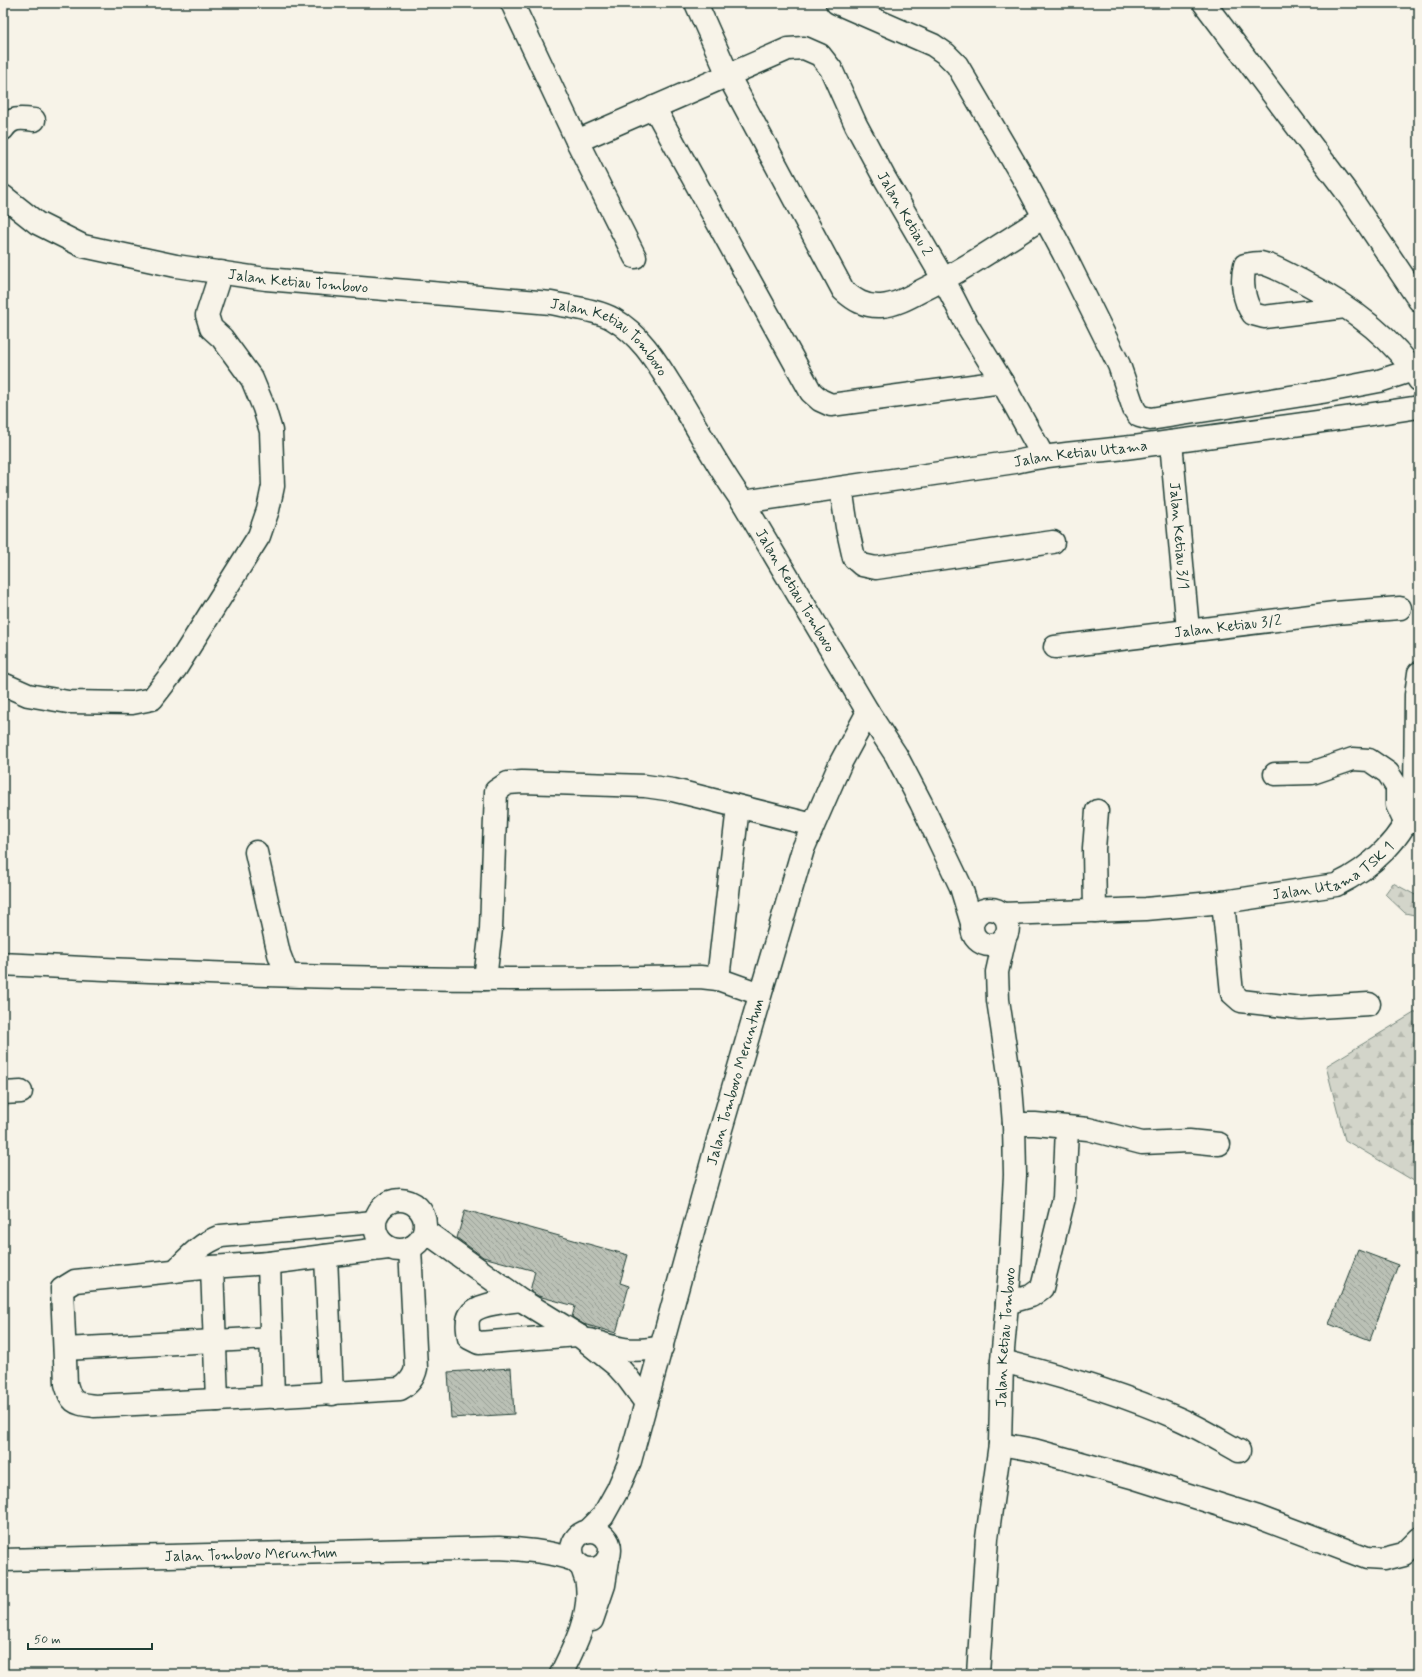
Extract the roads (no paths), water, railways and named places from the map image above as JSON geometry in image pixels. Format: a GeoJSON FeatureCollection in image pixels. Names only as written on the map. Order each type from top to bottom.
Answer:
{"type":"FeatureCollection","features":[{"type":"Feature","properties":{"kind":"street"},"geometry":{"type":"LineString","coordinates":[[512,3],[577,141],[635,257]]}},
{"type":"Feature","properties":{"kind":"street"},"geometry":{"type":"LineString","coordinates":[[696,3],[728,75],[843,290],[864,305],[881,306],[901,301],[944,280],[1044,217]]}},
{"type":"Feature","properties":{"kind":"street"},"geometry":{"type":"LineString","coordinates":[[837,3],[933,45],[946,54],[956,65],[1026,183],[1044,217],[1119,365],[1134,409],[1139,416],[1150,419],[1322,392],[1416,375]]}},
{"type":"Feature","properties":{"kind":"street"},"geometry":{"type":"LineString","coordinates":[[1204,3],[1345,190],[1419,300]]}},
{"type":"Feature","properties":{"kind":"street","name":"Jalan Ketiau 2"},"geometry":{"type":"LineString","coordinates":[[577,141],[788,49],[804,48],[820,55],[831,69],[856,125],[884,177],[1043,456]]}},
{"type":"Feature","properties":{"kind":"street"},"geometry":{"type":"LineString","coordinates":[[654,107],[811,392],[820,400],[831,404],[1002,382]]}},
{"type":"Feature","properties":{"kind":"street"},"geometry":{"type":"LineString","coordinates":[[3,129],[11,120],[34,120]]}},
{"type":"Feature","properties":{"kind":"street","name":"Jalan Ketiau Tombovo"},"geometry":{"type":"LineString","coordinates":[[3,196],[37,223],[83,246],[176,266],[266,278],[551,303],[586,310],[612,318],[635,334],[652,355],[679,398],[730,485],[743,502],[868,712],[896,755],[963,893],[990,986],[998,1000]]}},
{"type":"Feature","properties":{"kind":"street"},"geometry":{"type":"LineString","coordinates":[[3,684],[28,695],[68,702],[132,703],[152,699],[176,668],[259,536],[268,510],[273,486],[271,431],[264,408],[252,379],[222,338],[211,328],[207,315],[221,272]]}},
{"type":"Feature","properties":{"kind":"street"},"geometry":{"type":"LineString","coordinates":[[1345,307],[1377,330],[1416,375]]}},
{"type":"Feature","properties":{"kind":"street","name":"Jalan Ketiau Utama"},"geometry":{"type":"LineString","coordinates":[[743,502],[1015,462],[1043,456],[1092,452],[1249,432],[1419,407]]}},
{"type":"Feature","properties":{"kind":"street","name":"Jalan Ketiau 3/1"},"geometry":{"type":"LineString","coordinates":[[1171,442],[1188,630]]}},
{"type":"Feature","properties":{"kind":"street"},"geometry":{"type":"LineString","coordinates":[[841,488],[847,527],[854,558],[862,565],[876,568],[1053,542]]}},
{"type":"Feature","properties":{"kind":"street","name":"Jalan Ketiau 3/2"},"geometry":{"type":"LineString","coordinates":[[1055,647],[1335,613],[1400,608]]}},
{"type":"Feature","properties":{"kind":"street","name":"Jalan Utama TSK 1"},"geometry":{"type":"LineString","coordinates":[[1002,923],[1038,921],[1071,913],[1146,909],[1223,902],[1336,885],[1349,879],[1365,867],[1413,822],[1411,813],[1415,800],[1416,695],[1419,673]]}},
{"type":"Feature","properties":{"kind":"street","name":"Jalan Tombovo Meruntum"},"geometry":{"type":"LineString","coordinates":[[499,1548],[582,1534],[603,1516],[618,1489],[630,1462],[760,994],[803,849],[842,762],[868,712]]}},
{"type":"Feature","properties":{"kind":"street"},"geometry":{"type":"LineString","coordinates":[[1275,774],[1312,773],[1353,759],[1369,760],[1388,773],[1397,787],[1398,805],[1413,822]]}},
{"type":"Feature","properties":{"kind":"street"},"geometry":{"type":"LineString","coordinates":[[486,979],[491,929],[496,791],[508,783],[522,782],[645,786],[699,795],[738,807],[814,825]]}},
{"type":"Feature","properties":{"kind":"street"},"geometry":{"type":"LineString","coordinates":[[718,979],[738,807]]}},
{"type":"Feature","properties":{"kind":"street"},"geometry":{"type":"LineString","coordinates":[[1095,911],[1094,849],[1097,811]]}},
{"type":"Feature","properties":{"kind":"street"},"geometry":{"type":"LineString","coordinates":[[256,852],[279,954],[287,975]]}},
{"type":"Feature","properties":{"kind":"street","name":"Jalan Ketiau Tombovo"},"geometry":{"type":"LineString","coordinates":[[949,862],[965,876],[1002,923],[997,972],[998,1000],[1011,1086],[1014,1124],[1015,1175],[1002,1361],[1000,1444],[987,1538],[978,1674]]}},
{"type":"Feature","properties":{"kind":"street"},"geometry":{"type":"LineString","coordinates":[[1223,902],[1232,993],[1241,1001],[1301,1008],[1369,1004]]}},
{"type":"Feature","properties":{"kind":"street"},"geometry":{"type":"LineString","coordinates":[[981,910],[1002,923],[1002,941],[992,945],[981,943],[974,932],[973,918],[981,910]]}},
{"type":"Feature","properties":{"kind":"street"},"geometry":{"type":"LineString","coordinates":[[3,964],[287,975],[486,979],[700,977],[718,979],[760,994]]}},
{"type":"Feature","properties":{"kind":"street"},"geometry":{"type":"LineString","coordinates":[[1014,1124],[1034,1124],[1088,1129],[1142,1143],[1190,1141],[1219,1144]]}},
{"type":"Feature","properties":{"kind":"street"},"geometry":{"type":"LineString","coordinates":[[1007,1303],[1031,1296],[1042,1288],[1064,1198],[1068,1128]]}},
{"type":"Feature","properties":{"kind":"street"},"geometry":{"type":"LineString","coordinates":[[394,1200],[404,1200],[414,1204],[421,1211],[425,1221],[425,1232],[419,1242],[410,1248],[399,1251],[388,1248],[380,1242],[375,1233],[374,1222],[377,1212],[384,1204],[394,1200]]}},
{"type":"Feature","properties":{"kind":"street"},"geometry":{"type":"LineString","coordinates":[[175,1271],[207,1241],[221,1236],[374,1222]]}},
{"type":"Feature","properties":{"kind":"street"},"geometry":{"type":"LineString","coordinates":[[425,1232],[521,1300],[579,1336],[617,1366],[646,1403]]}},
{"type":"Feature","properties":{"kind":"street"},"geometry":{"type":"LineString","coordinates":[[388,1248],[269,1263],[212,1267],[75,1281],[62,1289],[66,1384],[70,1399],[75,1404],[94,1406],[332,1394],[400,1388],[406,1385],[415,1374],[416,1368],[410,1248]]}},
{"type":"Feature","properties":{"kind":"street"},"geometry":{"type":"LineString","coordinates":[[326,1256],[332,1394]]}},
{"type":"Feature","properties":{"kind":"street"},"geometry":{"type":"LineString","coordinates":[[269,1263],[273,1396]]}},
{"type":"Feature","properties":{"kind":"street"},"geometry":{"type":"LineString","coordinates":[[212,1267],[217,1400]]}},
{"type":"Feature","properties":{"kind":"street"},"geometry":{"type":"LineString","coordinates":[[521,1300],[486,1305],[474,1310],[469,1316],[467,1327],[469,1338],[479,1343],[579,1336],[626,1350],[645,1350],[662,1347]]}},
{"type":"Feature","properties":{"kind":"street"},"geometry":{"type":"LineString","coordinates":[[65,1349],[271,1338]]}},
{"type":"Feature","properties":{"kind":"street"},"geometry":{"type":"LineString","coordinates":[[1002,1361],[1063,1376],[1121,1396],[1178,1418],[1239,1451]]}},
{"type":"Feature","properties":{"kind":"street"},"geometry":{"type":"LineString","coordinates":[[1000,1444],[1034,1450],[1135,1478],[1258,1517],[1367,1558],[1384,1559],[1404,1554],[1419,1539]]}},
{"type":"Feature","properties":{"kind":"street","name":"Jalan Tombovo Meruntum"},"geometry":{"type":"LineString","coordinates":[[582,1631],[591,1622],[599,1603],[604,1585],[609,1553],[630,1478],[630,1462]]}},
{"type":"Feature","properties":{"kind":"street"},"geometry":{"type":"LineString","coordinates":[[561,1674],[582,1631],[586,1609],[587,1585],[578,1563],[572,1548],[582,1534],[594,1531],[604,1536],[609,1553],[604,1565],[593,1570],[578,1563]]}},
{"type":"Feature","properties":{"kind":"street","name":"Jalan Tombovo Meruntum"},"geometry":{"type":"LineString","coordinates":[[3,1560],[499,1548],[555,1553],[578,1563]]}}]}
